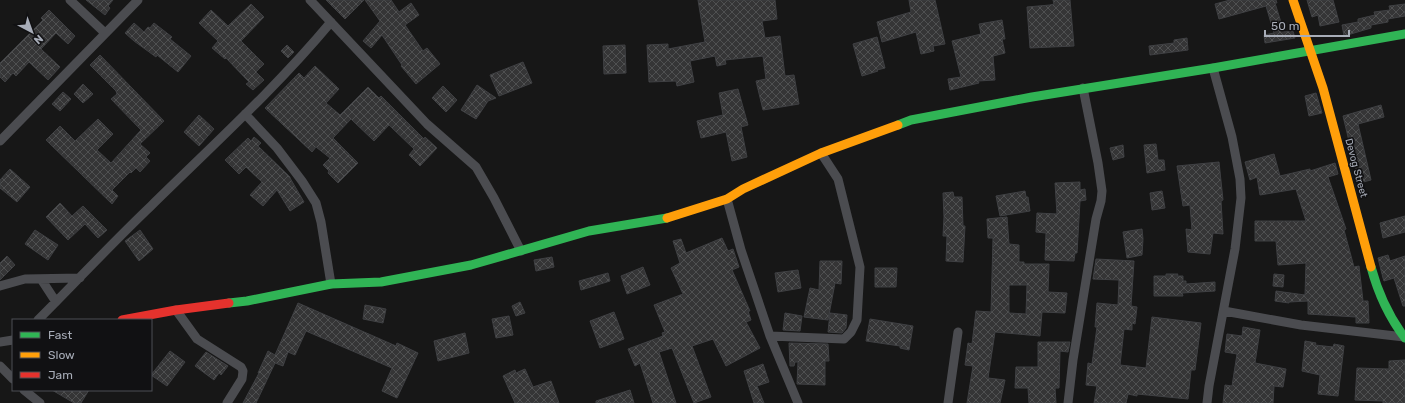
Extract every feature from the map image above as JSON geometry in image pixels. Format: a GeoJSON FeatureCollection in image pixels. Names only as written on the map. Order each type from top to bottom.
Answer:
{"type":"FeatureCollection","features":[{"type":"Feature","properties":{"kind":"street"},"geometry":{"type":"LineString","coordinates":[[70,0],[105,33]]}},
{"type":"Feature","properties":{"kind":"street"},"geometry":{"type":"LineString","coordinates":[[0,139],[138,0]]}},
{"type":"Feature","properties":{"kind":"street","name":"Devog Street"},"geometry":{"type":"LineString","coordinates":[[1293,0],[1323,88],[1372,271],[1385,307],[1404,338]]}},
{"type":"Feature","properties":{"kind":"street"},"geometry":{"type":"LineString","coordinates":[[313,1],[427,124],[476,167],[494,198],[521,251]]}},
{"type":"Feature","properties":{"kind":"street"},"geometry":{"type":"LineString","coordinates":[[39,319],[117,238],[222,138],[304,54],[331,22]]}},
{"type":"Feature","properties":{"kind":"street"},"geometry":{"type":"LineString","coordinates":[[127,319],[176,310],[247,301],[331,284],[381,282],[471,265],[589,231],[666,218],[727,199],[822,153],[911,120],[1083,88],[1213,68],[1405,34]]}},
{"type":"Feature","properties":{"kind":"street"},"geometry":{"type":"LineString","coordinates":[[1207,403],[1224,311],[1240,206],[1240,179],[1232,137],[1213,68]]}},
{"type":"Feature","properties":{"kind":"street"},"geometry":{"type":"LineString","coordinates":[[1068,403],[1073,360],[1102,191],[1083,88]]}},
{"type":"Feature","properties":{"kind":"street"},"geometry":{"type":"LineString","coordinates":[[245,114],[277,148],[302,181],[316,203],[321,222],[331,284]]}},
{"type":"Feature","properties":{"kind":"street"},"geometry":{"type":"LineString","coordinates":[[770,336],[844,339],[851,332],[857,320],[860,268],[838,179],[822,153]]}},
{"type":"Feature","properties":{"kind":"street"},"geometry":{"type":"LineString","coordinates":[[727,199],[741,250],[770,336],[799,403]]}},
{"type":"Feature","properties":{"kind":"street"},"geometry":{"type":"LineString","coordinates":[[0,286],[25,279],[80,278]]}},
{"type":"Feature","properties":{"kind":"street"},"geometry":{"type":"LineString","coordinates":[[41,279],[56,302]]}},
{"type":"Feature","properties":{"kind":"street"},"geometry":{"type":"LineString","coordinates":[[176,310],[197,339],[241,367],[243,371],[242,378],[227,403]]}},
{"type":"Feature","properties":{"kind":"street"},"geometry":{"type":"LineString","coordinates":[[1224,311],[1301,325],[1404,338]]}},
{"type":"Feature","properties":{"kind":"street"},"geometry":{"type":"LineString","coordinates":[[948,403],[958,332]]}},
{"type":"Feature","properties":{"kind":"street"},"geometry":{"type":"LineString","coordinates":[[0,342],[12,340]]}},
{"type":"Feature","properties":{"kind":"street"},"geometry":{"type":"LineString","coordinates":[[0,366],[12,378]]}},
{"type":"Feature","properties":{"kind":"street"},"geometry":{"type":"LineString","coordinates":[[25,391],[40,403]]}},
{"type":"Feature","properties":{"kind":"building"},"geometry":{"type":"Polygon","coordinates":[[[86,0],[113,0],[108,6],[110,8],[105,15],[86,0]]]}},
{"type":"Feature","properties":{"kind":"building"},"geometry":{"type":"Polygon","coordinates":[[[326,0],[364,0],[345,19],[326,0]]]}},
{"type":"Feature","properties":{"kind":"building"},"geometry":{"type":"Polygon","coordinates":[[[365,0],[391,0],[399,12],[411,3],[419,15],[405,25],[423,51],[427,48],[440,64],[416,84],[401,66],[402,65],[382,35],[371,48],[363,41],[380,21],[365,0]]]}},
{"type":"Feature","properties":{"kind":"building"},"geometry":{"type":"Polygon","coordinates":[[[698,0],[775,0],[777,19],[762,21],[765,38],[780,36],[785,76],[794,75],[799,104],[763,110],[756,81],[766,79],[763,56],[725,60],[726,64],[717,66],[715,56],[690,61],[694,82],[677,86],[676,81],[649,82],[647,45],[668,44],[668,49],[705,42],[698,0]]]}},
{"type":"Feature","properties":{"kind":"building"},"geometry":{"type":"Polygon","coordinates":[[[909,0],[935,0],[945,44],[933,46],[934,51],[921,54],[916,32],[882,42],[877,22],[911,12],[909,0]]]}},
{"type":"Feature","properties":{"kind":"building"},"geometry":{"type":"Polygon","coordinates":[[[1053,0],[1070,0],[1074,46],[1030,48],[1027,7],[1054,4],[1053,0]]]}},
{"type":"Feature","properties":{"kind":"building"},"geometry":{"type":"Polygon","coordinates":[[[1230,0],[1276,0],[1277,3],[1275,3],[1284,32],[1293,31],[1295,38],[1265,43],[1264,35],[1274,33],[1266,6],[1219,19],[1215,4],[1230,0]]]}},
{"type":"Feature","properties":{"kind":"building"},"geometry":{"type":"Polygon","coordinates":[[[1307,0],[1333,0],[1339,22],[1320,26],[1318,15],[1312,17],[1307,0]]]}},
{"type":"Feature","properties":{"kind":"building"},"geometry":{"type":"Polygon","coordinates":[[[251,4],[264,17],[241,41],[264,64],[256,72],[264,80],[253,90],[246,84],[249,82],[226,58],[225,59],[212,48],[218,41],[199,23],[211,10],[228,26],[251,4]]]}},
{"type":"Feature","properties":{"kind":"building"},"geometry":{"type":"Polygon","coordinates":[[[1405,4],[1405,16],[1388,19],[1388,22],[1371,25],[1371,28],[1344,36],[1342,25],[1358,22],[1358,19],[1375,15],[1374,12],[1390,10],[1389,6],[1405,4]]]}},
{"type":"Feature","properties":{"kind":"building"},"geometry":{"type":"Polygon","coordinates":[[[49,10],[75,36],[68,44],[56,33],[41,49],[60,67],[48,80],[29,62],[16,76],[13,73],[5,82],[0,77],[0,63],[43,20],[41,18],[49,10]]]}},
{"type":"Feature","properties":{"kind":"building"},"geometry":{"type":"Polygon","coordinates":[[[1002,20],[1005,39],[1002,39],[1005,53],[993,56],[995,80],[978,81],[979,83],[950,90],[948,79],[961,77],[952,41],[981,34],[979,24],[1002,20]]]}},
{"type":"Feature","properties":{"kind":"building"},"geometry":{"type":"Polygon","coordinates":[[[134,23],[144,32],[154,23],[172,37],[170,39],[191,56],[178,72],[157,55],[156,57],[125,33],[134,23]]]}},
{"type":"Feature","properties":{"kind":"building"},"geometry":{"type":"Polygon","coordinates":[[[877,37],[885,68],[862,76],[853,44],[877,37]]]}},
{"type":"Feature","properties":{"kind":"building"},"geometry":{"type":"Polygon","coordinates":[[[1187,38],[1188,50],[1150,55],[1149,46],[1174,43],[1174,40],[1187,38]]]}},
{"type":"Feature","properties":{"kind":"building"},"geometry":{"type":"Polygon","coordinates":[[[287,45],[294,52],[288,58],[281,51],[287,45]]]}},
{"type":"Feature","properties":{"kind":"building"},"geometry":{"type":"Polygon","coordinates":[[[625,45],[626,73],[604,74],[603,46],[625,45]]]}},
{"type":"Feature","properties":{"kind":"building"},"geometry":{"type":"Polygon","coordinates":[[[100,55],[164,121],[140,144],[150,153],[146,157],[150,161],[140,172],[136,168],[131,173],[130,172],[112,190],[118,196],[112,204],[46,140],[60,126],[75,141],[98,119],[113,134],[97,150],[111,163],[141,130],[111,99],[117,94],[116,91],[90,65],[100,55]]]}},
{"type":"Feature","properties":{"kind":"building"},"geometry":{"type":"Polygon","coordinates":[[[523,62],[532,83],[499,96],[490,75],[523,62]]]}},
{"type":"Feature","properties":{"kind":"building"},"geometry":{"type":"Polygon","coordinates":[[[315,66],[339,89],[326,103],[340,115],[368,87],[379,98],[381,96],[424,139],[425,137],[437,148],[420,166],[409,155],[414,149],[389,125],[374,141],[351,119],[333,138],[358,163],[338,183],[328,173],[329,171],[323,165],[330,158],[316,147],[312,152],[265,108],[299,73],[304,78],[315,66]]]}},
{"type":"Feature","properties":{"kind":"building"},"geometry":{"type":"Polygon","coordinates":[[[83,84],[93,94],[83,103],[74,94],[83,84]]]}},
{"type":"Feature","properties":{"kind":"building"},"geometry":{"type":"Polygon","coordinates":[[[477,85],[496,98],[488,101],[476,119],[461,110],[477,85]]]}},
{"type":"Feature","properties":{"kind":"building"},"geometry":{"type":"Polygon","coordinates":[[[443,86],[457,100],[446,112],[432,98],[443,86]]]}},
{"type":"Feature","properties":{"kind":"building"},"geometry":{"type":"Polygon","coordinates":[[[738,89],[748,125],[741,127],[747,157],[732,161],[726,132],[701,138],[697,121],[723,115],[719,93],[738,89]]]}},
{"type":"Feature","properties":{"kind":"building"},"geometry":{"type":"Polygon","coordinates":[[[63,92],[71,99],[60,111],[52,104],[63,92]]]}},
{"type":"Feature","properties":{"kind":"building"},"geometry":{"type":"Polygon","coordinates":[[[1316,93],[1322,113],[1309,116],[1305,96],[1316,93]]]}},
{"type":"Feature","properties":{"kind":"building"},"geometry":{"type":"Polygon","coordinates":[[[1381,105],[1384,117],[1358,124],[1371,180],[1359,183],[1343,116],[1381,105]]]}},
{"type":"Feature","properties":{"kind":"building"},"geometry":{"type":"Polygon","coordinates":[[[199,115],[214,129],[199,146],[184,132],[199,115]]]}},
{"type":"Feature","properties":{"kind":"building"},"geometry":{"type":"Polygon","coordinates":[[[254,137],[261,143],[258,146],[290,177],[304,202],[290,211],[277,190],[263,206],[250,195],[262,182],[246,167],[239,174],[225,160],[248,138],[251,141],[254,137]]]}},
{"type":"Feature","properties":{"kind":"building"},"geometry":{"type":"Polygon","coordinates":[[[1156,144],[1158,160],[1164,160],[1165,170],[1147,173],[1144,145],[1156,144]]]}},
{"type":"Feature","properties":{"kind":"building"},"geometry":{"type":"Polygon","coordinates":[[[1123,145],[1124,157],[1113,160],[1110,148],[1123,145]]]}},
{"type":"Feature","properties":{"kind":"building"},"geometry":{"type":"Polygon","coordinates":[[[1274,154],[1280,176],[1310,169],[1310,171],[1335,163],[1338,174],[1328,177],[1346,229],[1344,230],[1354,267],[1359,266],[1363,301],[1368,301],[1369,323],[1356,323],[1356,317],[1308,314],[1308,301],[1289,303],[1275,301],[1276,291],[1305,295],[1306,263],[1278,265],[1276,241],[1255,241],[1255,221],[1306,221],[1296,189],[1260,195],[1257,177],[1250,180],[1245,162],[1274,154]]]}},
{"type":"Feature","properties":{"kind":"building"},"geometry":{"type":"Polygon","coordinates":[[[1219,162],[1223,200],[1221,201],[1223,234],[1213,233],[1210,254],[1188,252],[1186,229],[1192,230],[1190,205],[1183,206],[1177,166],[1219,162]]]}},
{"type":"Feature","properties":{"kind":"building"},"geometry":{"type":"Polygon","coordinates":[[[10,169],[30,187],[17,202],[0,188],[0,180],[10,169]]]}},
{"type":"Feature","properties":{"kind":"building"},"geometry":{"type":"Polygon","coordinates":[[[1080,182],[1080,190],[1085,189],[1086,200],[1080,201],[1077,253],[1075,253],[1074,261],[1045,260],[1046,233],[1036,232],[1037,213],[1057,214],[1055,183],[1080,182]]]}},
{"type":"Feature","properties":{"kind":"building"},"geometry":{"type":"Polygon","coordinates":[[[1025,191],[1026,197],[1028,197],[1030,211],[1000,216],[996,196],[1025,191]]]}},
{"type":"Feature","properties":{"kind":"building"},"geometry":{"type":"Polygon","coordinates":[[[1162,191],[1165,208],[1152,210],[1150,193],[1162,191]]]}},
{"type":"Feature","properties":{"kind":"building"},"geometry":{"type":"Polygon","coordinates":[[[953,192],[954,197],[962,197],[963,226],[965,226],[963,262],[946,261],[947,236],[943,236],[943,193],[953,192]]]}},
{"type":"Feature","properties":{"kind":"building"},"geometry":{"type":"Polygon","coordinates":[[[60,203],[72,216],[83,206],[107,230],[98,238],[85,224],[68,240],[46,217],[60,203]]]}},
{"type":"Feature","properties":{"kind":"building"},"geometry":{"type":"Polygon","coordinates":[[[1405,216],[1405,232],[1383,238],[1380,223],[1405,216]]]}},
{"type":"Feature","properties":{"kind":"building"},"geometry":{"type":"Polygon","coordinates":[[[1007,217],[1009,244],[1019,245],[1019,262],[1024,262],[1024,264],[1049,264],[1048,292],[1067,293],[1065,313],[1042,312],[1040,336],[995,332],[988,378],[1005,380],[1000,403],[967,403],[973,366],[965,365],[968,343],[972,344],[976,311],[991,312],[993,238],[988,238],[987,219],[1007,217]],[[1009,285],[1009,313],[1026,314],[1027,285],[1009,285]]]}},
{"type":"Feature","properties":{"kind":"building"},"geometry":{"type":"Polygon","coordinates":[[[1142,229],[1142,255],[1127,258],[1123,232],[1142,229]]]}},
{"type":"Feature","properties":{"kind":"building"},"geometry":{"type":"Polygon","coordinates":[[[35,230],[58,245],[48,260],[25,244],[35,230]]]}},
{"type":"Feature","properties":{"kind":"building"},"geometry":{"type":"Polygon","coordinates":[[[140,230],[153,249],[139,261],[125,241],[140,230]]]}},
{"type":"Feature","properties":{"kind":"building"},"geometry":{"type":"Polygon","coordinates":[[[722,238],[728,251],[733,249],[739,267],[732,270],[750,311],[748,311],[751,320],[746,322],[760,348],[726,366],[713,339],[692,346],[711,397],[694,403],[672,348],[659,352],[676,403],[653,403],[640,363],[635,366],[628,349],[663,336],[662,333],[665,332],[654,305],[683,294],[671,268],[680,263],[673,241],[681,239],[686,253],[722,238]]]}},
{"type":"Feature","properties":{"kind":"building"},"geometry":{"type":"Polygon","coordinates":[[[1388,255],[1390,261],[1405,256],[1405,306],[1403,306],[1394,278],[1384,281],[1383,278],[1378,258],[1388,255]]]}},
{"type":"Feature","properties":{"kind":"building"},"geometry":{"type":"Polygon","coordinates":[[[7,256],[15,265],[0,280],[0,263],[7,256]]]}},
{"type":"Feature","properties":{"kind":"building"},"geometry":{"type":"Polygon","coordinates":[[[552,257],[554,267],[536,271],[534,260],[552,257]]]}},
{"type":"Feature","properties":{"kind":"building"},"geometry":{"type":"Polygon","coordinates":[[[1096,259],[1134,261],[1131,306],[1137,307],[1135,324],[1132,323],[1132,330],[1124,329],[1120,365],[1146,368],[1152,317],[1201,323],[1195,370],[1191,370],[1188,399],[1137,394],[1137,396],[1128,394],[1126,403],[1094,403],[1097,386],[1086,385],[1088,363],[1092,364],[1097,327],[1095,327],[1097,303],[1118,305],[1119,280],[1093,279],[1096,259]]]}},
{"type":"Feature","properties":{"kind":"building"},"geometry":{"type":"Polygon","coordinates":[[[820,261],[842,261],[841,284],[835,283],[828,320],[804,317],[810,288],[819,290],[820,261]]]}},
{"type":"Feature","properties":{"kind":"building"},"geometry":{"type":"Polygon","coordinates":[[[643,267],[650,285],[627,294],[621,276],[643,267]]]}},
{"type":"Feature","properties":{"kind":"building"},"geometry":{"type":"Polygon","coordinates":[[[875,268],[897,268],[896,287],[875,287],[875,268]]]}},
{"type":"Feature","properties":{"kind":"building"},"geometry":{"type":"Polygon","coordinates":[[[798,270],[801,288],[778,292],[775,273],[798,270]]]}},
{"type":"Feature","properties":{"kind":"building"},"geometry":{"type":"Polygon","coordinates":[[[608,273],[610,281],[581,290],[579,281],[608,273]]]}},
{"type":"Feature","properties":{"kind":"building"},"geometry":{"type":"Polygon","coordinates":[[[1166,274],[1178,274],[1177,276],[1183,276],[1183,281],[1186,281],[1186,284],[1215,282],[1215,291],[1182,293],[1183,296],[1154,296],[1154,276],[1166,276],[1166,274]]]}},
{"type":"Feature","properties":{"kind":"building"},"geometry":{"type":"Polygon","coordinates":[[[1274,274],[1284,275],[1283,287],[1273,286],[1274,274]]]}},
{"type":"Feature","properties":{"kind":"building"},"geometry":{"type":"Polygon","coordinates":[[[520,302],[525,313],[516,316],[512,306],[520,302]]]}},
{"type":"Feature","properties":{"kind":"building"},"geometry":{"type":"Polygon","coordinates":[[[298,303],[396,346],[397,343],[418,353],[397,398],[382,391],[392,368],[306,331],[295,355],[288,352],[283,366],[275,363],[256,403],[243,403],[259,373],[268,351],[275,355],[298,303]]]}},
{"type":"Feature","properties":{"kind":"building"},"geometry":{"type":"Polygon","coordinates":[[[365,305],[386,309],[383,323],[363,319],[365,305]]]}},
{"type":"Feature","properties":{"kind":"building"},"geometry":{"type":"Polygon","coordinates":[[[614,312],[624,339],[600,348],[590,321],[614,312]]]}},
{"type":"Feature","properties":{"kind":"building"},"geometry":{"type":"Polygon","coordinates":[[[785,313],[802,316],[800,331],[783,330],[785,313]]]}},
{"type":"Feature","properties":{"kind":"building"},"geometry":{"type":"Polygon","coordinates":[[[830,313],[847,315],[846,328],[842,333],[828,332],[830,313]]]}},
{"type":"Feature","properties":{"kind":"building"},"geometry":{"type":"Polygon","coordinates":[[[509,316],[513,335],[496,338],[492,319],[509,316]]]}},
{"type":"Feature","properties":{"kind":"building"},"geometry":{"type":"Polygon","coordinates":[[[870,319],[913,326],[909,350],[900,348],[900,346],[866,341],[870,319]]]}},
{"type":"Feature","properties":{"kind":"building"},"geometry":{"type":"Polygon","coordinates":[[[1243,327],[1260,330],[1255,363],[1286,369],[1283,387],[1274,386],[1273,403],[1223,403],[1225,385],[1232,386],[1237,354],[1225,352],[1227,334],[1242,336],[1243,327]]]}},
{"type":"Feature","properties":{"kind":"building"},"geometry":{"type":"Polygon","coordinates":[[[465,333],[469,353],[438,361],[434,341],[465,333]]]}},
{"type":"Feature","properties":{"kind":"building"},"geometry":{"type":"Polygon","coordinates":[[[1305,341],[1316,343],[1315,345],[1333,347],[1334,344],[1344,346],[1338,396],[1318,394],[1320,375],[1302,371],[1305,341]]]}},
{"type":"Feature","properties":{"kind":"building"},"geometry":{"type":"Polygon","coordinates":[[[1038,342],[1070,342],[1068,352],[1060,351],[1059,388],[1055,388],[1056,403],[1029,403],[1028,388],[1015,388],[1016,367],[1038,367],[1038,342]]]}},
{"type":"Feature","properties":{"kind":"building"},"geometry":{"type":"Polygon","coordinates":[[[789,343],[828,344],[829,361],[825,361],[825,385],[797,384],[798,362],[795,362],[794,366],[790,366],[789,343]]]}},
{"type":"Feature","properties":{"kind":"building"},"geometry":{"type":"Polygon","coordinates":[[[170,351],[185,362],[167,386],[152,376],[170,351]]]}},
{"type":"Feature","properties":{"kind":"building"},"geometry":{"type":"Polygon","coordinates":[[[206,352],[228,366],[221,375],[219,373],[214,380],[195,366],[206,352]]]}},
{"type":"Feature","properties":{"kind":"building"},"geometry":{"type":"Polygon","coordinates":[[[1405,360],[1405,403],[1383,403],[1383,401],[1355,400],[1357,368],[1389,369],[1389,361],[1405,360]]]}},
{"type":"Feature","properties":{"kind":"building"},"geometry":{"type":"Polygon","coordinates":[[[763,364],[769,382],[757,386],[764,403],[754,403],[744,371],[763,364]]]}},
{"type":"Feature","properties":{"kind":"building"},"geometry":{"type":"Polygon","coordinates":[[[525,369],[533,387],[551,381],[559,403],[515,403],[503,376],[515,370],[516,373],[525,369]]]}},
{"type":"Feature","properties":{"kind":"building"},"geometry":{"type":"Polygon","coordinates":[[[630,390],[634,403],[596,403],[596,401],[630,390]]]}},
{"type":"Feature","properties":{"kind":"building"},"geometry":{"type":"Polygon","coordinates":[[[54,391],[88,391],[81,403],[74,403],[54,391]]]}},
{"type":"Feature","properties":{"kind":"traffic: fast"},"geometry":{"type":"LineString","coordinates":[[898,125],[911,120],[1032,97],[1213,68],[1405,34]]}},
{"type":"Feature","properties":{"kind":"traffic: fast"},"geometry":{"type":"LineString","coordinates":[[229,303],[247,301],[331,284],[381,282],[471,265],[589,231],[667,218]]}},
{"type":"Feature","properties":{"kind":"traffic: fast"},"geometry":{"type":"LineString","coordinates":[[1371,267],[1385,304],[1394,322],[1405,338]]}},
{"type":"Feature","properties":{"kind":"traffic: slow"},"geometry":{"type":"LineString","coordinates":[[1293,0],[1323,88],[1371,267]]}},
{"type":"Feature","properties":{"kind":"traffic: slow"},"geometry":{"type":"LineString","coordinates":[[667,218],[727,199],[743,189],[821,153],[898,125]]}},
{"type":"Feature","properties":{"kind":"traffic: jam"},"geometry":{"type":"LineString","coordinates":[[127,319],[176,310],[229,303]]}}]}
